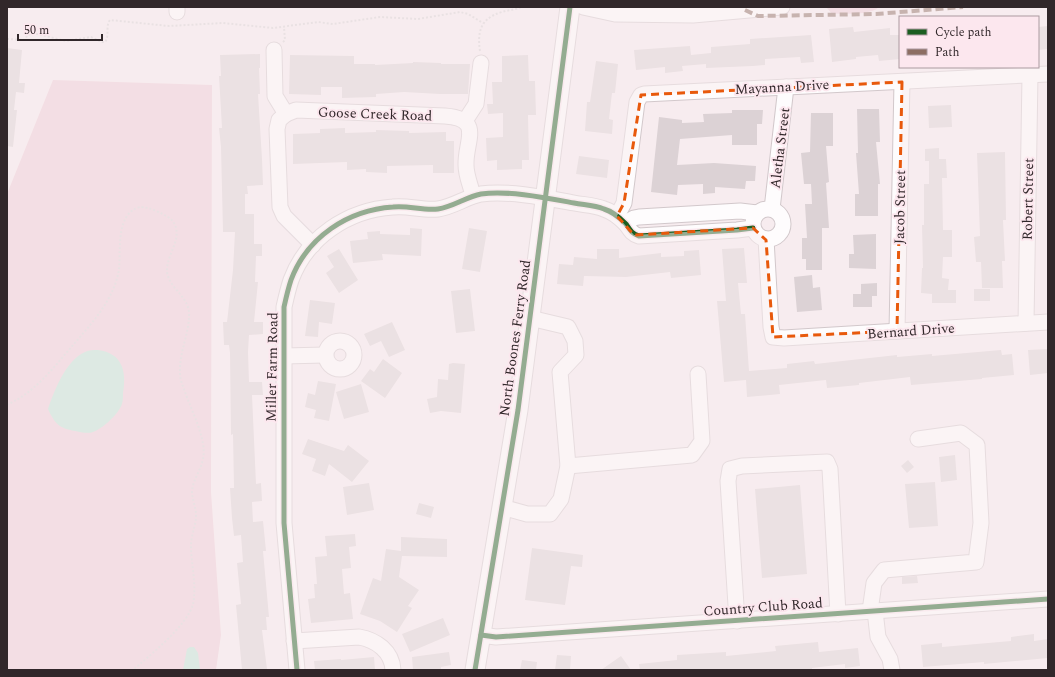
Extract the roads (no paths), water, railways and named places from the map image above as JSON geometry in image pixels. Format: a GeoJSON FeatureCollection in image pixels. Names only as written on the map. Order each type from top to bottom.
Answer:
{"type":"FeatureCollection","features":[{"type":"Feature","properties":{"kind":"main road","name":"North Boones Ferry Road"},"geometry":{"type":"LineString","coordinates":[[475,670],[518,410],[570,7]]}},
{"type":"Feature","properties":{"kind":"street"},"geometry":{"type":"LineString","coordinates":[[583,7],[615,14],[693,15],[782,7]]}},
{"type":"Feature","properties":{"kind":"street"},"geometry":{"type":"LineString","coordinates":[[279,45],[275,96],[286,114],[279,120],[277,129],[280,207],[284,216],[313,245]]}},
{"type":"Feature","properties":{"kind":"street"},"geometry":{"type":"LineString","coordinates":[[473,196],[466,168],[470,134],[468,125],[465,121],[476,104],[481,63]]}},
{"type":"Feature","properties":{"kind":"street","name":"Mayanna Drive"},"geometry":{"type":"LineString","coordinates":[[621,220],[637,102],[641,95],[648,93],[786,88],[1048,74]]}},
{"type":"Feature","properties":{"kind":"street","name":"Robert Street"},"geometry":{"type":"LineString","coordinates":[[1026,324],[1030,75]]}},
{"type":"Feature","properties":{"kind":"street","name":"Jacob Street"},"geometry":{"type":"LineString","coordinates":[[897,331],[902,82]]}},
{"type":"Feature","properties":{"kind":"street","name":"Aletha Street"},"geometry":{"type":"LineString","coordinates":[[772,209],[786,88]]}},
{"type":"Feature","properties":{"kind":"street","name":"Goose Creek Road"},"geometry":{"type":"LineString","coordinates":[[286,114],[296,110],[446,116],[455,117],[465,121]]}},
{"type":"Feature","properties":{"kind":"street","name":"Miller Farm Road"},"geometry":{"type":"LineString","coordinates":[[297,670],[284,516],[284,307],[291,281],[299,264],[313,245],[331,228],[368,210],[402,206],[437,209],[452,205],[473,196],[498,193],[605,209],[621,220],[634,234],[638,236],[753,228]]}},
{"type":"Feature","properties":{"kind":"street"},"geometry":{"type":"LineString","coordinates":[[621,220],[639,217],[740,211],[757,213],[767,209],[772,209],[780,215],[783,220],[782,229],[778,235],[773,238],[766,239],[758,235],[753,228],[753,222],[757,213]]}},
{"type":"Feature","properties":{"kind":"street","name":"Bernard Drive"},"geometry":{"type":"LineString","coordinates":[[766,239],[773,337],[784,338],[1048,322]]}},
{"type":"Feature","properties":{"kind":"street"},"geometry":{"type":"LineString","coordinates":[[502,507],[526,514],[550,514],[561,499],[568,466],[560,372],[576,355],[575,341],[568,327],[530,318]]}},
{"type":"Feature","properties":{"kind":"street"},"geometry":{"type":"LineString","coordinates":[[284,356],[325,355]]}},
{"type":"Feature","properties":{"kind":"street"},"geometry":{"type":"LineString","coordinates":[[568,466],[692,455],[702,441],[698,374]]}},
{"type":"Feature","properties":{"kind":"street"},"geometry":{"type":"LineString","coordinates":[[892,670],[890,659],[878,637],[873,611],[874,583],[884,570],[976,562],[980,523],[977,445],[961,434],[918,439]]}},
{"type":"Feature","properties":{"kind":"street"},"geometry":{"type":"LineString","coordinates":[[737,620],[728,480],[730,469],[742,466],[827,462],[830,469],[838,614]]}},
{"type":"Feature","properties":{"kind":"street","name":"Country Club Road"},"geometry":{"type":"LineString","coordinates":[[481,635],[496,637],[1048,599]]}},
{"type":"Feature","properties":{"kind":"street"},"geometry":{"type":"LineString","coordinates":[[294,641],[359,637],[368,639],[387,653],[391,660],[393,670]]}}]}
